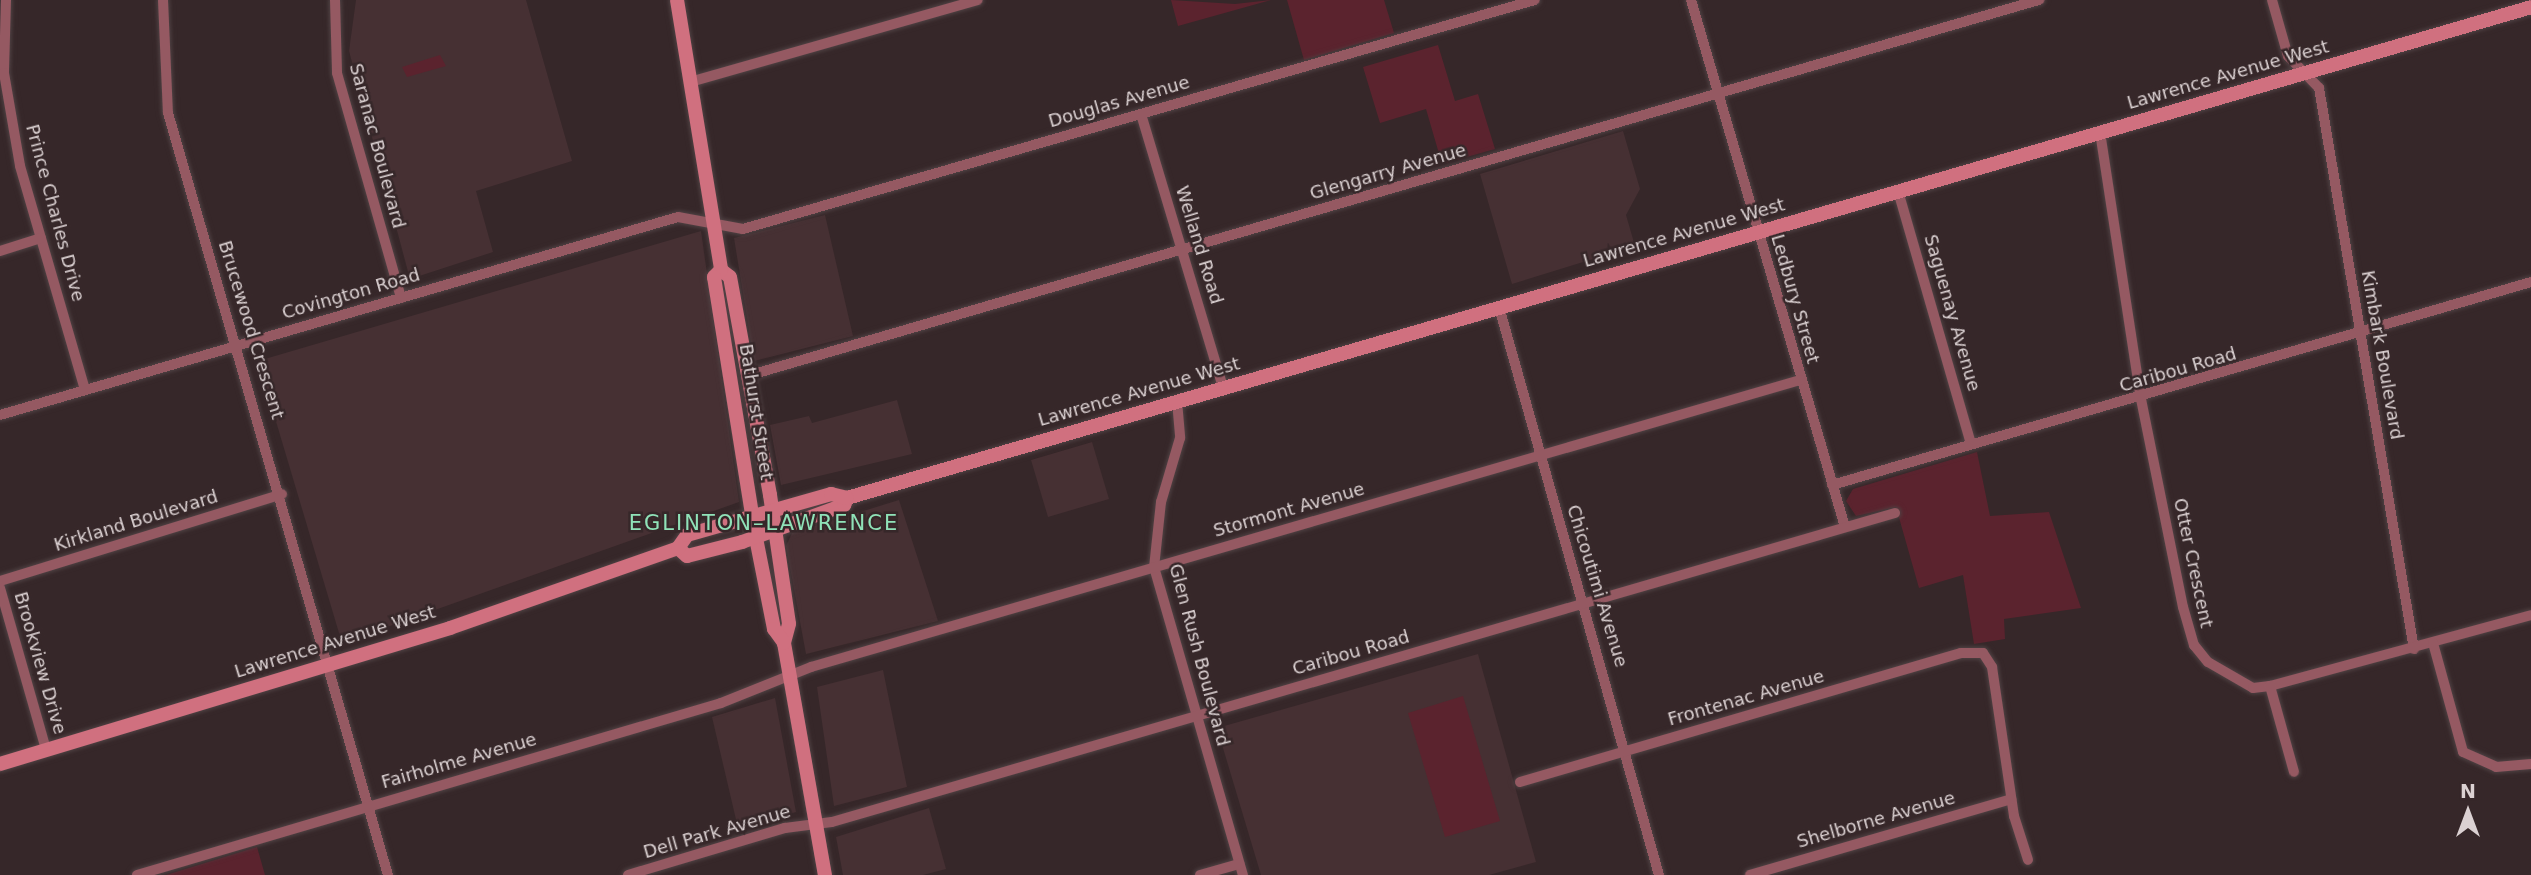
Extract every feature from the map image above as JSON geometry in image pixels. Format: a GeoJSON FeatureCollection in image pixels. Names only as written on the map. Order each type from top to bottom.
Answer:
{"type":"FeatureCollection","features":[{"type":"Feature","properties":{"kind":"main road","name":"Bathurst Street"},"geometry":{"type":"LineString","coordinates":[[677,0],[721,270],[730,277],[772,510],[789,624],[784,643],[825,875]]}},
{"type":"Feature","properties":{"kind":"main road","name":"Lawrence Avenue West"},"geometry":{"type":"LineString","coordinates":[[0,764],[332,666],[678,548],[687,535],[752,515],[837,492],[847,498],[2531,7]]}},
{"type":"Feature","properties":{"kind":"main road","name":"Bathurst Street"},"geometry":{"type":"LineString","coordinates":[[721,270],[714,277],[752,515],[774,629],[784,643]]}},
{"type":"Feature","properties":{"kind":"main road","name":"Lawrence Avenue West"},"geometry":{"type":"LineString","coordinates":[[678,548],[687,556],[756,538],[844,505],[847,498]]}},
{"type":"Feature","properties":{"kind":"street","name":"Prince Charles Drive"},"geometry":{"type":"LineString","coordinates":[[6,0],[2,73],[41,238],[85,390]]}},
{"type":"Feature","properties":{"kind":"street","name":"Brucewood Crescent"},"geometry":{"type":"LineString","coordinates":[[163,0],[168,113],[332,666],[366,806],[388,875]]}},
{"type":"Feature","properties":{"kind":"street","name":"Saranac Boulevard"},"geometry":{"type":"LineString","coordinates":[[335,0],[337,73],[401,298]]}},
{"type":"Feature","properties":{"kind":"street"},"geometry":{"type":"LineString","coordinates":[[690,82],[978,0]]}},
{"type":"Feature","properties":{"kind":"street","name":"Douglas Avenue"},"geometry":{"type":"LineString","coordinates":[[713,223],[743,229],[1535,0]]}},
{"type":"Feature","properties":{"kind":"street","name":"Ledbury Street"},"geometry":{"type":"LineString","coordinates":[[1691,0],[1845,527]]}},
{"type":"Feature","properties":{"kind":"street","name":"Glengarry Avenue"},"geometry":{"type":"LineString","coordinates":[[747,376],[2039,0]]}},
{"type":"Feature","properties":{"kind":"street","name":"Kimbark Boulevard"},"geometry":{"type":"LineString","coordinates":[[2272,0],[2288,56],[2319,88],[2414,649]]}},
{"type":"Feature","properties":{"kind":"street","name":"Welland Road"},"geometry":{"type":"LineString","coordinates":[[1141,114],[1223,387]]}},
{"type":"Feature","properties":{"kind":"street","name":"Otter Crescent"},"geometry":{"type":"LineString","coordinates":[[2100,132],[2141,399],[2194,645],[2227,677],[2253,688],[2414,649],[2531,615]]}},
{"type":"Feature","properties":{"kind":"street","name":"Saguenay Avenue"},"geometry":{"type":"LineString","coordinates":[[1898,191],[1971,444]]}},
{"type":"Feature","properties":{"kind":"street","name":"Covington Road"},"geometry":{"type":"LineString","coordinates":[[0,415],[678,217],[713,223]]}},
{"type":"Feature","properties":{"kind":"street"},"geometry":{"type":"LineString","coordinates":[[0,251],[41,238]]}},
{"type":"Feature","properties":{"kind":"street","name":"Caribou Road"},"geometry":{"type":"LineString","coordinates":[[1832,485],[1971,444],[2141,399],[2531,282]]}},
{"type":"Feature","properties":{"kind":"street","name":"Chicoutimi Avenue"},"geometry":{"type":"LineString","coordinates":[[1499,307],[1539,455],[1627,751],[1659,875]]}},
{"type":"Feature","properties":{"kind":"street","name":"Stormont Avenue"},"geometry":{"type":"LineString","coordinates":[[790,677],[1154,567],[1800,380]]}},
{"type":"Feature","properties":{"kind":"street","name":"Glen Rush Boulevard"},"geometry":{"type":"LineString","coordinates":[[1177,401],[1180,438],[1161,502],[1154,567],[1241,869]]}},
{"type":"Feature","properties":{"kind":"street","name":"Kirkland Boulevard"},"geometry":{"type":"LineString","coordinates":[[0,581],[282,494]]}},
{"type":"Feature","properties":{"kind":"street","name":"Caribou Road"},"geometry":{"type":"LineString","coordinates":[[816,824],[1895,513]]}},
{"type":"Feature","properties":{"kind":"street","name":"Brookview Drive"},"geometry":{"type":"LineString","coordinates":[[0,588],[46,749]]}},
{"type":"Feature","properties":{"kind":"street"},"geometry":{"type":"LineString","coordinates":[[2433,643],[2463,752],[2496,767],[2531,764]]}},
{"type":"Feature","properties":{"kind":"street","name":"Frontenac Avenue"},"geometry":{"type":"LineString","coordinates":[[1520,782],[1961,653],[1983,653],[1992,667],[2011,799]]}},
{"type":"Feature","properties":{"kind":"street","name":"Fairholme Avenue"},"geometry":{"type":"LineString","coordinates":[[137,875],[790,677]]}},
{"type":"Feature","properties":{"kind":"street"},"geometry":{"type":"LineString","coordinates":[[2270,686],[2294,772]]}},
{"type":"Feature","properties":{"kind":"street"},"geometry":{"type":"LineString","coordinates":[[2011,799],[2028,860]]}},
{"type":"Feature","properties":{"kind":"street","name":"Shelborne Avenue"},"geometry":{"type":"LineString","coordinates":[[1750,875],[2011,799]]}},
{"type":"Feature","properties":{"kind":"street","name":"Dell Park Avenue"},"geometry":{"type":"LineString","coordinates":[[628,875],[816,824]]}},
{"type":"Feature","properties":{"kind":"street"},"geometry":{"type":"LineString","coordinates":[[1200,875],[1241,869]]}},
{"type":"Feature","properties":{"kind":"shaded area"},"geometry":{"type":"Polygon","coordinates":[[[356,0],[526,0],[572,161],[476,191],[493,252],[410,279],[349,51],[356,0]]]}},
{"type":"Feature","properties":{"kind":"shaded area"},"geometry":{"type":"Polygon","coordinates":[[[1171,0],[1235,4],[1271,0],[1178,26],[1171,0]]]}},
{"type":"Feature","properties":{"kind":"shaded area"},"geometry":{"type":"Polygon","coordinates":[[[1287,0],[1384,0],[1394,33],[1304,60],[1287,0]]]}},
{"type":"Feature","properties":{"kind":"shaded area"},"geometry":{"type":"Polygon","coordinates":[[[1438,45],[1455,101],[1478,94],[1495,149],[1442,164],[1426,109],[1380,123],[1363,67],[1438,45]]]}},
{"type":"Feature","properties":{"kind":"shaded area"},"geometry":{"type":"Polygon","coordinates":[[[440,55],[446,66],[407,77],[402,67],[440,55]]]}},
{"type":"Feature","properties":{"kind":"shaded area"},"geometry":{"type":"Polygon","coordinates":[[[1623,131],[1640,189],[1626,215],[1635,246],[1512,284],[1480,174],[1623,131]]]}},
{"type":"Feature","properties":{"kind":"shaded area"},"geometry":{"type":"Polygon","coordinates":[[[825,215],[853,336],[754,361],[734,238],[825,215]]]}},
{"type":"Feature","properties":{"kind":"shaded area"},"geometry":{"type":"Polygon","coordinates":[[[701,231],[739,502],[342,643],[258,361],[701,231]]]}},
{"type":"Feature","properties":{"kind":"shaded area"},"geometry":{"type":"Polygon","coordinates":[[[897,400],[912,454],[781,485],[770,425],[809,416],[812,423],[897,400]]]}},
{"type":"Feature","properties":{"kind":"shaded area"},"geometry":{"type":"Polygon","coordinates":[[[1092,442],[1109,499],[1048,517],[1031,460],[1092,442]]]}},
{"type":"Feature","properties":{"kind":"shaded area"},"geometry":{"type":"Polygon","coordinates":[[[1977,452],[1990,516],[2049,512],[2081,608],[2004,619],[2005,639],[1974,644],[1963,575],[1919,588],[1896,507],[1856,516],[1846,501],[1853,489],[1977,452]]]}},
{"type":"Feature","properties":{"kind":"shaded area"},"geometry":{"type":"Polygon","coordinates":[[[899,500],[938,621],[806,654],[786,546],[792,533],[899,500]]]}},
{"type":"Feature","properties":{"kind":"shaded area"},"geometry":{"type":"Polygon","coordinates":[[[1478,654],[1536,862],[1489,875],[1261,875],[1217,728],[1478,654]]]}},
{"type":"Feature","properties":{"kind":"shaded area"},"geometry":{"type":"Polygon","coordinates":[[[883,670],[907,787],[834,806],[817,687],[883,670]]]}},
{"type":"Feature","properties":{"kind":"shaded area"},"geometry":{"type":"Polygon","coordinates":[[[1463,696],[1500,821],[1445,837],[1408,713],[1463,696]]]}},
{"type":"Feature","properties":{"kind":"shaded area"},"geometry":{"type":"Polygon","coordinates":[[[775,698],[796,812],[738,828],[712,717],[775,698]]]}},
{"type":"Feature","properties":{"kind":"shaded area"},"geometry":{"type":"Polygon","coordinates":[[[929,808],[946,869],[923,875],[843,875],[836,837],[929,808]]]}},
{"type":"Feature","properties":{"kind":"shaded area"},"geometry":{"type":"Polygon","coordinates":[[[257,847],[265,875],[166,875],[257,847]]]}},
{"type":"Feature","properties":{"kind":"district","name":"EGLINTON–LAWRENCE"},"geometry":{"type":"Point","coordinates":[764,523]}}]}
